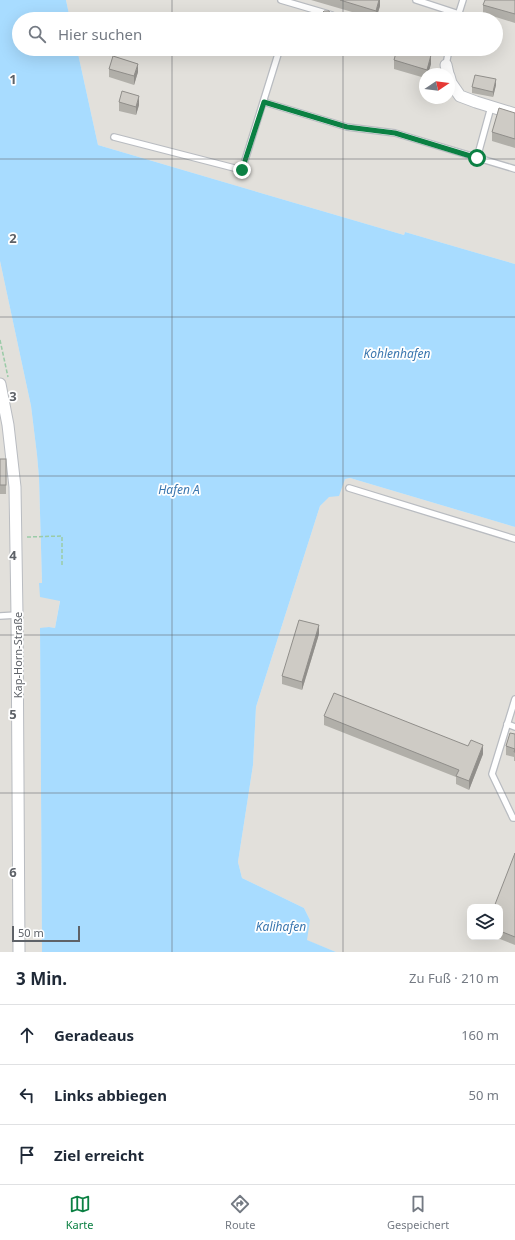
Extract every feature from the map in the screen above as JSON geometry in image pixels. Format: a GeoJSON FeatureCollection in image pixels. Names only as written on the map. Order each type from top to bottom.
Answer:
{"type":"FeatureCollection","features":[{"type":"Feature","properties":{"kind":"street"},"geometry":{"type":"LineString","coordinates":[[455,88],[460,96],[515,114]]}},
{"type":"Feature","properties":{"kind":"street","name":"Kap-Horn-Straße"},"geometry":{"type":"LineString","coordinates":[[0,384],[4,423],[15,487],[18,615],[19,952]]}},
{"type":"Feature","properties":{"kind":"lane"},"geometry":{"type":"LineString","coordinates":[[281,0],[322,12]]}},
{"type":"Feature","properties":{"kind":"lane"},"geometry":{"type":"LineString","coordinates":[[416,0],[448,12]]}},
{"type":"Feature","properties":{"kind":"lane"},"geometry":{"type":"LineString","coordinates":[[459,12],[463,0]]}},
{"type":"Feature","properties":{"kind":"lane"},"geometry":{"type":"LineString","coordinates":[[114,137],[242,170],[278,56]]}},
{"type":"Feature","properties":{"kind":"lane"},"geometry":{"type":"LineString","coordinates":[[448,56],[448,68]]}},
{"type":"Feature","properties":{"kind":"lane"},"geometry":{"type":"LineString","coordinates":[[264,102],[347,127],[395,133],[515,169]]}},
{"type":"Feature","properties":{"kind":"lane"},"geometry":{"type":"LineString","coordinates":[[477,158],[491,107]]}},
{"type":"Feature","properties":{"kind":"lane"},"geometry":{"type":"LineString","coordinates":[[349,488],[515,539]]}},
{"type":"Feature","properties":{"kind":"lane"},"geometry":{"type":"LineString","coordinates":[[0,616],[18,615]]}},
{"type":"Feature","properties":{"kind":"lane"},"geometry":{"type":"LineString","coordinates":[[515,699],[492,774],[513,818],[515,818]]}},
{"type":"Feature","properties":{"kind":"lane"},"geometry":{"type":"LineString","coordinates":[[507,724],[515,727]]}},
{"type":"Feature","properties":{"kind":"path"},"geometry":{"type":"LineString","coordinates":[[27,536],[62,536],[62,565]]}},
{"type":"Feature","properties":{"kind":"shaded area"},"geometry":{"type":"Polygon","coordinates":[[[66,0],[515,0],[515,264],[405,232],[404,235],[98,145],[79,56],[503,56],[503,12],[69,12],[66,0]]]}},
{"type":"Feature","properties":{"kind":"shaded area"},"geometry":{"type":"Polygon","coordinates":[[[0,261],[31,406],[39,478],[42,583],[60,600],[55,628],[49,627],[40,629],[42,952],[0,952],[0,261]]]}},
{"type":"Feature","properties":{"kind":"shaded area"},"geometry":{"type":"Polygon","coordinates":[[[350,478],[515,527],[515,952],[336,952],[306,940],[310,920],[304,908],[242,878],[238,862],[253,765],[256,707],[320,506],[345,479],[350,478]]]}},
{"type":"Feature","properties":{"kind":"water","name":"Hafen A"},"geometry":{"type":"Polygon","coordinates":[[[0,0],[66,0],[69,12],[12,12],[12,56],[79,56],[98,145],[404,235],[405,232],[515,264],[515,527],[350,478],[345,479],[339,496],[329,497],[320,506],[256,707],[253,765],[238,862],[242,878],[304,908],[310,920],[307,940],[336,952],[42,952],[40,628],[55,628],[60,601],[40,597],[39,583],[42,583],[37,455],[31,406],[0,261],[0,0]]]}},
{"type":"Feature","properties":{"kind":"building"},"geometry":{"type":"Polygon","coordinates":[[[340,0],[379,0],[376,11],[340,0]]]}},
{"type":"Feature","properties":{"kind":"building"},"geometry":{"type":"Polygon","coordinates":[[[485,0],[515,0],[515,14],[483,5],[485,0]]]}},
{"type":"Feature","properties":{"kind":"building"},"geometry":{"type":"Polygon","coordinates":[[[113,56],[138,64],[134,76],[109,69],[113,56]]]}},
{"type":"Feature","properties":{"kind":"building"},"geometry":{"type":"Polygon","coordinates":[[[395,56],[431,56],[428,68],[420,68],[394,60],[395,56]]]}},
{"type":"Feature","properties":{"kind":"building"},"geometry":{"type":"Polygon","coordinates":[[[475,75],[496,79],[493,92],[472,87],[475,75]]]}},
{"type":"Feature","properties":{"kind":"building"},"geometry":{"type":"Polygon","coordinates":[[[122,91],[139,96],[136,107],[119,102],[122,91]]]}},
{"type":"Feature","properties":{"kind":"building"},"geometry":{"type":"Polygon","coordinates":[[[499,108],[515,113],[515,139],[492,132],[499,108]]]}},
{"type":"Feature","properties":{"kind":"building"},"geometry":{"type":"Polygon","coordinates":[[[0,459],[6,459],[6,485],[0,485],[0,459]]]}},
{"type":"Feature","properties":{"kind":"building"},"geometry":{"type":"Polygon","coordinates":[[[299,620],[319,625],[302,682],[282,676],[299,620]]]}},
{"type":"Feature","properties":{"kind":"building"},"geometry":{"type":"Polygon","coordinates":[[[334,693],[468,746],[471,740],[483,745],[469,781],[456,776],[459,770],[324,716],[334,693]]]}},
{"type":"Feature","properties":{"kind":"building"},"geometry":{"type":"Polygon","coordinates":[[[510,733],[515,734],[515,749],[506,746],[510,733]]]}},
{"type":"Feature","properties":{"kind":"building"},"geometry":{"type":"Polygon","coordinates":[[[515,853],[515,937],[503,932],[503,904],[495,904],[515,853]]]}},
{"type":"Feature","properties":{"kind":"route"},"geometry":{"type":"LineString","coordinates":[[242,170],[264,102],[347,127],[395,133],[477,158]]}},
{"type":"Feature","properties":{"kind":"water label","name":"Kohlenhafen"},"geometry":{"type":"Point","coordinates":[397,353]}},
{"type":"Feature","properties":{"kind":"water label","name":"Kalihafen"},"geometry":{"type":"Point","coordinates":[281,926]}}]}
